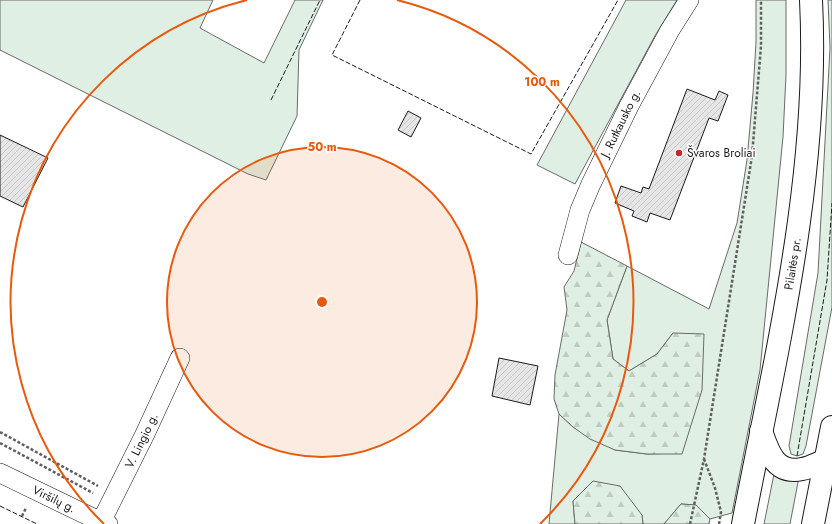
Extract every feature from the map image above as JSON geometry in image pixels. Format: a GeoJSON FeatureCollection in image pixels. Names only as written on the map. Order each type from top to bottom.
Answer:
{"type":"FeatureCollection","features":[{"type":"Feature","properties":{"kind":"main road","name":"Pilaitės pr."},"geometry":{"type":"LineString","coordinates":[[743,524],[780,330],[797,230],[809,125],[812,44],[809,3]]}},
{"type":"Feature","properties":{"kind":"main road"},"geometry":{"type":"LineString","coordinates":[[812,524],[832,427]]}},
{"type":"Feature","properties":{"kind":"main road"},"geometry":{"type":"LineString","coordinates":[[761,431],[768,454],[780,466],[791,471],[804,469],[826,460]]}},
{"type":"Feature","properties":{"kind":"street","name":"J. Rutkausko g."},"geometry":{"type":"LineString","coordinates":[[568,255],[580,210],[591,184],[629,106],[670,30],[689,0]]}},
{"type":"Feature","properties":{"kind":"street","name":"V. Lingio g."},"geometry":{"type":"LineString","coordinates":[[104,523],[113,499],[180,358]]}},
{"type":"Feature","properties":{"kind":"street","name":"Viršilų g."},"geometry":{"type":"LineString","coordinates":[[0,473],[104,523]]}},
{"type":"Feature","properties":{"kind":"path"},"geometry":{"type":"LineString","coordinates":[[690,524],[704,459],[752,156],[761,46],[761,0]]}},
{"type":"Feature","properties":{"kind":"path"},"geometry":{"type":"LineString","coordinates":[[0,432],[113,499]]}},
{"type":"Feature","properties":{"kind":"path"},"geometry":{"type":"LineString","coordinates":[[0,443],[113,499]]}},
{"type":"Feature","properties":{"kind":"path"},"geometry":{"type":"LineString","coordinates":[[704,459],[715,488],[721,512],[719,524]]}},
{"type":"Feature","properties":{"kind":"green space"},"geometry":{"type":"Polygon","coordinates":[[[0,0],[213,0],[200,28],[264,63],[295,0],[323,0],[299,50],[297,116],[266,180],[248,174],[0,50],[0,0]]]}},
{"type":"Feature","properties":{"kind":"green space"},"geometry":{"type":"Polygon","coordinates":[[[626,0],[677,0],[656,34],[575,184],[537,165],[626,0]]]}},
{"type":"Feature","properties":{"kind":"green space"},"geometry":{"type":"Polygon","coordinates":[[[756,0],[786,0],[786,75],[783,137],[760,370],[732,513],[710,519],[696,505],[681,504],[664,524],[643,524],[642,515],[573,501],[575,524],[549,524],[559,414],[573,427],[615,450],[647,454],[682,453],[673,333],[657,354],[629,371],[613,359],[607,320],[627,266],[709,309],[737,223],[747,160],[756,42],[756,0]]]}},
{"type":"Feature","properties":{"kind":"green space"},"geometry":{"type":"Polygon","coordinates":[[[828,0],[832,0],[832,307],[806,446],[803,454],[797,456],[791,454],[789,446],[818,273],[830,48],[828,0]]]}},
{"type":"Feature","properties":{"kind":"green space"},"geometry":{"type":"Polygon","coordinates":[[[581,242],[627,266],[607,320],[613,359],[629,371],[657,354],[673,333],[704,334],[702,390],[682,454],[647,454],[615,450],[590,439],[573,427],[559,414],[554,399],[555,375],[567,310],[564,287],[574,271],[581,242]]]}},
{"type":"Feature","properties":{"kind":"green space"},"geometry":{"type":"Polygon","coordinates":[[[774,474],[797,480],[798,482],[790,524],[764,524],[774,474]]]}},
{"type":"Feature","properties":{"kind":"green space"},"geometry":{"type":"Polygon","coordinates":[[[593,481],[620,486],[642,515],[643,524],[575,524],[573,501],[593,481]]]}},
{"type":"Feature","properties":{"kind":"green space"},"geometry":{"type":"Polygon","coordinates":[[[681,504],[696,505],[710,519],[709,524],[664,524],[681,504]]]}},
{"type":"Feature","properties":{"kind":"building","name":"Švaros Broliai"},"geometry":{"type":"Polygon","coordinates":[[[687,89],[715,100],[719,91],[728,95],[718,121],[709,118],[670,220],[650,213],[647,222],[632,216],[634,211],[615,203],[621,186],[641,193],[643,187],[649,189],[687,89]]]}},
{"type":"Feature","properties":{"kind":"building"},"geometry":{"type":"Polygon","coordinates":[[[408,111],[421,118],[411,137],[398,130],[408,111]]]}},
{"type":"Feature","properties":{"kind":"building"},"geometry":{"type":"Polygon","coordinates":[[[0,135],[48,158],[23,207],[0,196],[0,135]]]}},
{"type":"Feature","properties":{"kind":"building"},"geometry":{"type":"Polygon","coordinates":[[[499,358],[538,366],[530,405],[492,396],[499,358]]]}},
{"type":"Feature","properties":{"kind":"fence"},"geometry":{"type":"LineString","coordinates":[[271,100],[320,0]]}},
{"type":"Feature","properties":{"kind":"fence"},"geometry":{"type":"LineString","coordinates":[[360,0],[332,55],[531,154],[618,0]]}},
{"type":"Feature","properties":{"kind":"fence"},"geometry":{"type":"LineString","coordinates":[[797,456],[827,280],[832,203]]}},
{"type":"Feature","properties":{"kind":"fence"},"geometry":{"type":"LineString","coordinates":[[0,506],[37,524]]}},
{"type":"Feature","properties":{"kind":"place","name":"Švaros Broliai"},"geometry":{"type":"Point","coordinates":[679,153]}}]}
